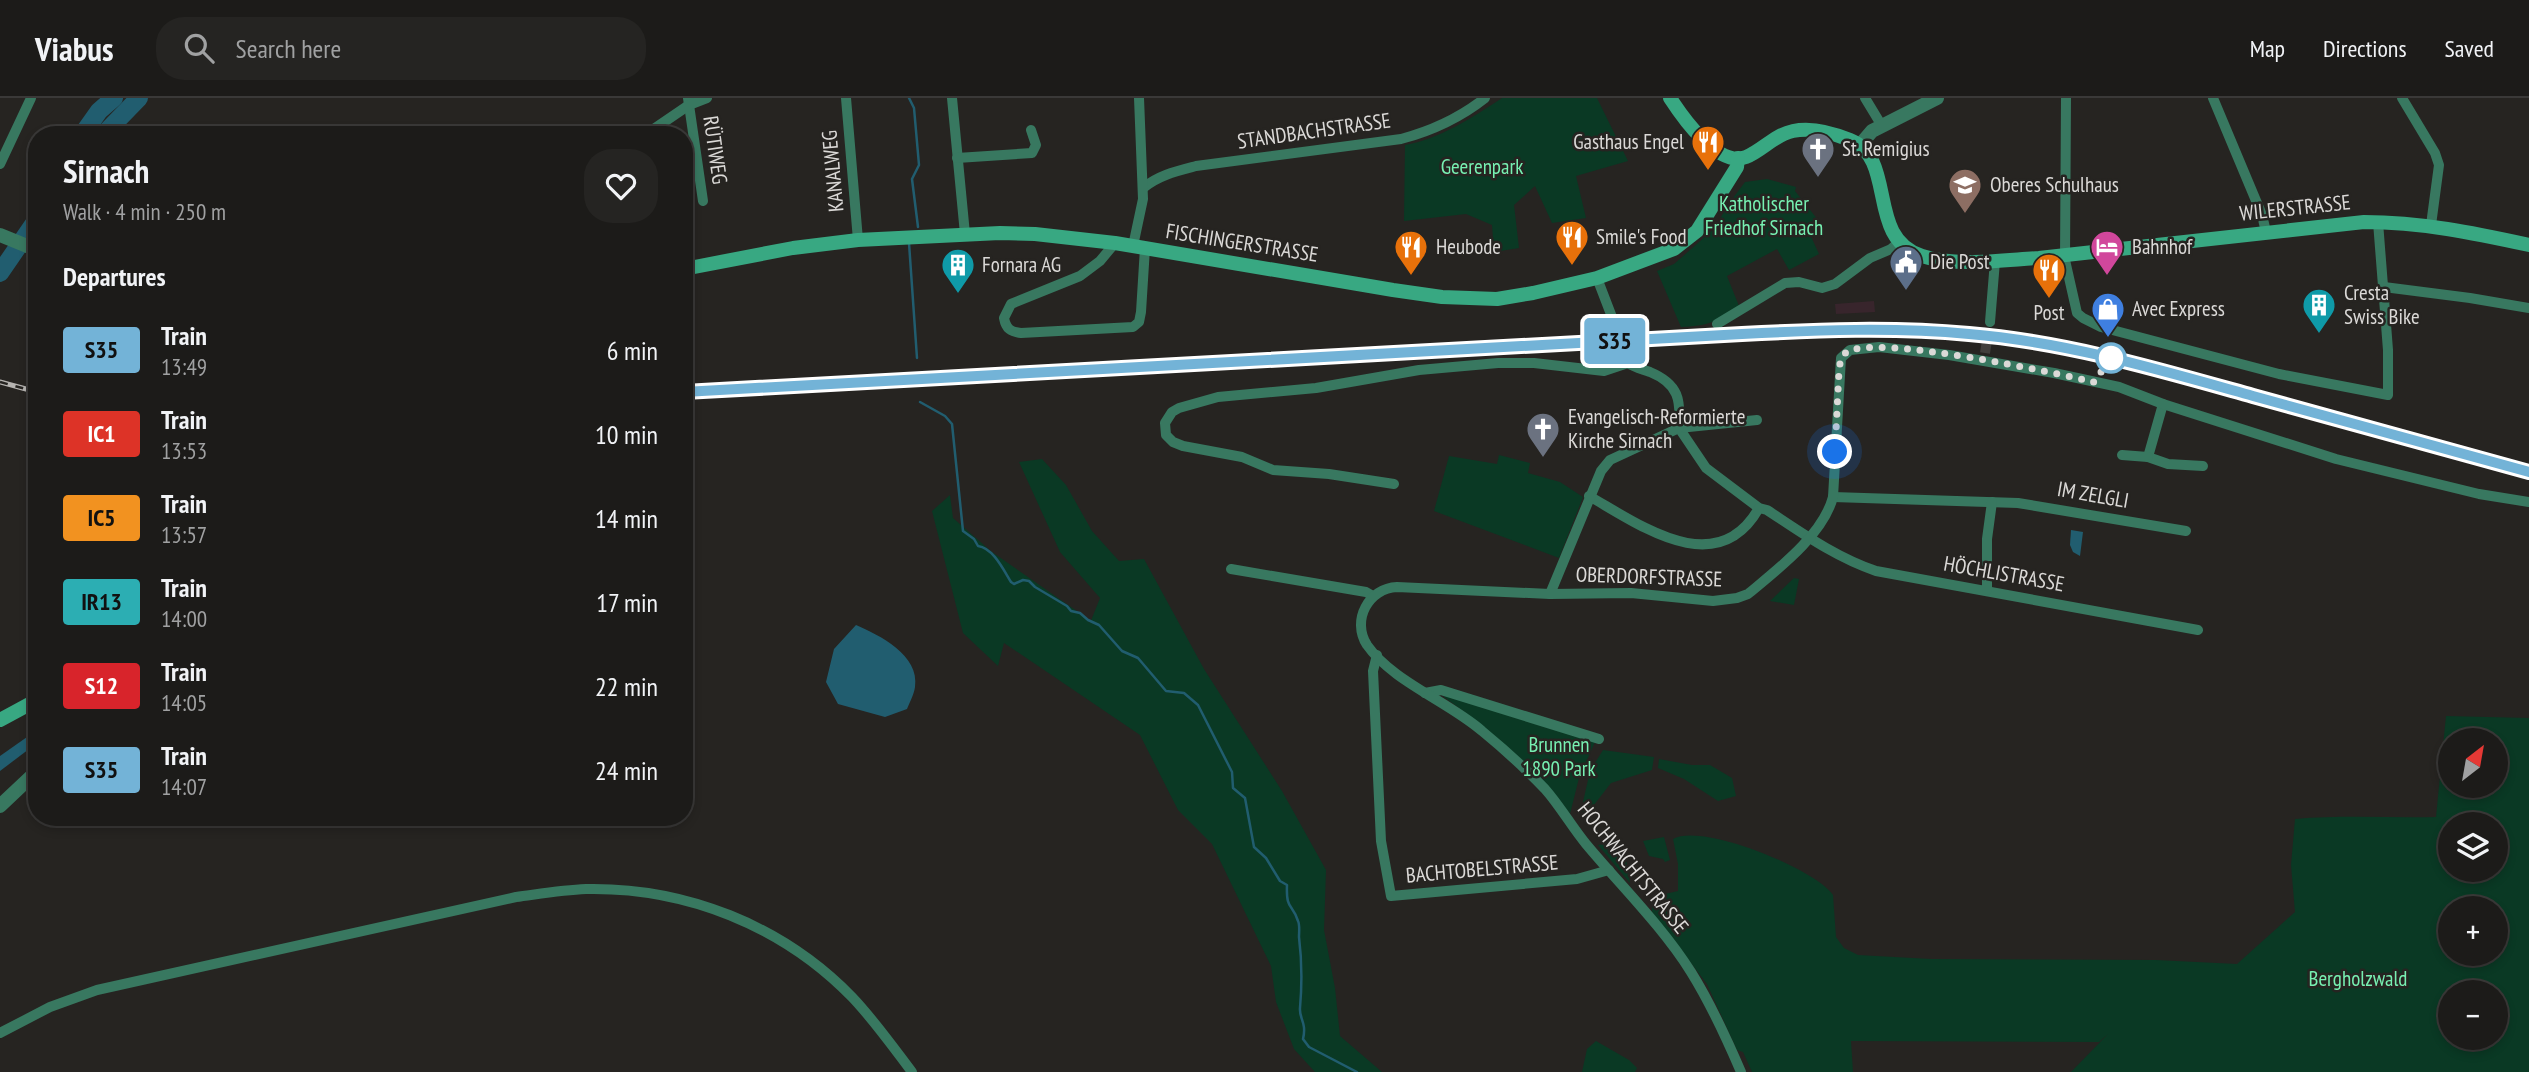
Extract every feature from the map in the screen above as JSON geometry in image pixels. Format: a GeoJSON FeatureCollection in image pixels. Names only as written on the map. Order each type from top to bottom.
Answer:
{"type":"FeatureCollection","features":[{"type":"Feature","properties":{"kind":"main road"},"geometry":{"type":"LineString","coordinates":[[1670,98],[1712,147],[1730,158],[1749,155],[1783,134],[1801,130],[1831,134],[1860,145],[1874,164],[1886,214],[1899,242],[1913,253],[1930,258],[1995,261]]}},
{"type":"Feature","properties":{"kind":"main road","name":"FISCHINGERSTRASSE"},"geometry":{"type":"LineString","coordinates":[[693,267],[793,248],[858,240],[965,234],[1045,234],[1115,243],[1393,290],[1478,299],[1533,293],[1597,278],[1674,249],[1688,240],[1711,211],[1737,167],[1738,158]]}},
{"type":"Feature","properties":{"kind":"main road","name":"WILERSTRASSE"},"geometry":{"type":"LineString","coordinates":[[1995,261],[2378,222],[2431,225],[2529,245]]}},
{"type":"Feature","properties":{"kind":"main road"},"geometry":{"type":"LineString","coordinates":[[0,720],[28,706]]}},
{"type":"Feature","properties":{"kind":"street"},"geometry":{"type":"LineString","coordinates":[[0,164],[32,98]]}},
{"type":"Feature","properties":{"kind":"street"},"geometry":{"type":"LineString","coordinates":[[657,126],[689,102],[707,98]]}},
{"type":"Feature","properties":{"kind":"street","name":"KANALWEG"},"geometry":{"type":"LineString","coordinates":[[846,98],[858,240]]}},
{"type":"Feature","properties":{"kind":"street"},"geometry":{"type":"LineString","coordinates":[[952,98],[965,234]]}},
{"type":"Feature","properties":{"kind":"street"},"geometry":{"type":"LineString","coordinates":[[1115,243],[1100,261],[1080,276],[1011,304],[1004,318],[1007,328],[1021,333],[1133,327],[1139,322],[1139,247],[1143,188],[1139,98]]}},
{"type":"Feature","properties":{"kind":"street","name":"STANDBACHSTRASSE"},"geometry":{"type":"LineString","coordinates":[[1143,188],[1169,173],[1196,166],[1401,139],[1421,134],[1460,115],[1485,98]]}},
{"type":"Feature","properties":{"kind":"street"},"geometry":{"type":"LineString","coordinates":[[1865,98],[1882,126]]}},
{"type":"Feature","properties":{"kind":"street"},"geometry":{"type":"LineString","coordinates":[[1860,145],[1872,131],[1937,98]]}},
{"type":"Feature","properties":{"kind":"street"},"geometry":{"type":"LineString","coordinates":[[2066,98],[2067,274],[2075,309],[2083,318],[2094,324],[2279,374],[2388,395],[2384,288],[2378,222]]}},
{"type":"Feature","properties":{"kind":"street"},"geometry":{"type":"LineString","coordinates":[[2213,98],[2262,215],[2266,232]]}},
{"type":"Feature","properties":{"kind":"street"},"geometry":{"type":"LineString","coordinates":[[2402,98],[2435,152],[2439,165],[2431,225]]}},
{"type":"Feature","properties":{"kind":"street","name":"RÜTIWEG"},"geometry":{"type":"LineString","coordinates":[[689,102],[692,126]]}},
{"type":"Feature","properties":{"kind":"street","name":"RÜTIWEG"},"geometry":{"type":"LineString","coordinates":[[693,130],[703,201]]}},
{"type":"Feature","properties":{"kind":"street"},"geometry":{"type":"LineString","coordinates":[[957,158],[1032,153],[1036,145],[1031,130]]}},
{"type":"Feature","properties":{"kind":"street"},"geometry":{"type":"LineString","coordinates":[[1,236],[28,246]]}},
{"type":"Feature","properties":{"kind":"street"},"geometry":{"type":"LineString","coordinates":[[1717,324],[1785,283],[1799,282],[1822,288],[1835,284],[1870,258],[1891,249],[1899,242]]}},
{"type":"Feature","properties":{"kind":"street"},"geometry":{"type":"LineString","coordinates":[[1990,321],[1995,261]]}},
{"type":"Feature","properties":{"kind":"street"},"geometry":{"type":"LineString","coordinates":[[1597,278],[1623,331]]}},
{"type":"Feature","properties":{"kind":"street"},"geometry":{"type":"LineString","coordinates":[[2384,288],[2529,308]]}},
{"type":"Feature","properties":{"kind":"street","name":"OBERDORFSTRASSE"},"geometry":{"type":"LineString","coordinates":[[1550,594],[1631,593],[1713,601],[1737,598],[1756,587],[1810,537],[1826,517],[1833,497],[1841,358],[1845,353],[1860,348],[1879,347],[1985,356],[2119,387],[2163,404]]}},
{"type":"Feature","properties":{"kind":"street"},"geometry":{"type":"LineString","coordinates":[[1625,351],[1628,363]]}},
{"type":"Feature","properties":{"kind":"street"},"geometry":{"type":"LineString","coordinates":[[1394,484],[1329,474],[1273,470],[1242,457],[1173,442],[1166,435],[1165,423],[1172,412],[1179,408],[1218,397],[1315,388],[1419,370],[1498,363],[1534,363],[1604,371],[1628,363],[1651,372],[1675,390],[1680,401],[1679,428]]}},
{"type":"Feature","properties":{"kind":"street"},"geometry":{"type":"LineString","coordinates":[[2148,457],[2163,404],[2336,459],[2479,494],[2529,502]]}},
{"type":"Feature","properties":{"kind":"street"},"geometry":{"type":"LineString","coordinates":[[1231,569],[1366,592],[1373,596],[1389,587],[1550,594],[1589,496],[1601,471],[1610,460],[1679,428],[1757,420]]}},
{"type":"Feature","properties":{"kind":"street","name":"HÖCHLISTRASSE"},"geometry":{"type":"LineString","coordinates":[[1679,428],[1706,468],[1759,508],[1829,551],[1876,571],[2198,630]]}},
{"type":"Feature","properties":{"kind":"street"},"geometry":{"type":"LineString","coordinates":[[2122,455],[2148,457],[2168,464],[2203,466]]}},
{"type":"Feature","properties":{"kind":"street"},"geometry":{"type":"LineString","coordinates":[[1589,496],[1661,537],[1688,543],[1712,543],[1733,538],[1755,516],[1759,508]]}},
{"type":"Feature","properties":{"kind":"street","name":"IM ZELGLI"},"geometry":{"type":"LineString","coordinates":[[1833,497],[1992,502],[2058,508],[2186,531]]}},
{"type":"Feature","properties":{"kind":"street"},"geometry":{"type":"LineString","coordinates":[[1987,590],[1987,539],[1992,502]]}},
{"type":"Feature","properties":{"kind":"street","name":"HOCHWACHTSTRASSE"},"geometry":{"type":"LineString","coordinates":[[1373,596],[1363,614],[1361,631],[1368,646],[1425,693],[1480,729],[1546,790],[1690,970],[1719,1020],[1741,1072]]}},
{"type":"Feature","properties":{"kind":"street","name":"BACHTOBELSTRASSE"},"geometry":{"type":"LineString","coordinates":[[1377,655],[1373,671],[1381,841],[1391,896],[1577,879],[1609,870]]}},
{"type":"Feature","properties":{"kind":"street"},"geometry":{"type":"LineString","coordinates":[[1425,693],[1441,690],[1599,739]]}},
{"type":"Feature","properties":{"kind":"street"},"geometry":{"type":"LineString","coordinates":[[0,806],[28,780]]}},
{"type":"Feature","properties":{"kind":"street"},"geometry":{"type":"LineString","coordinates":[[0,1033],[50,1007],[97,990],[516,897],[584,889],[642,892],[702,905],[769,933],[822,969],[852,997],[912,1072]]}},
{"type":"Feature","properties":{"kind":"shaded area"},"geometry":{"type":"Polygon","coordinates":[[[1874,301],[1875,312],[1836,314],[1835,304],[1874,301]]]}},
{"type":"Feature","properties":{"kind":"green space","name":"Geerenpark"},"geometry":{"type":"Polygon","coordinates":[[[1502,98],[1597,98],[1628,161],[1576,176],[1586,218],[1552,223],[1535,186],[1514,205],[1519,248],[1494,252],[1492,225],[1466,214],[1404,221],[1405,145],[1443,133],[1502,98]]]}},
{"type":"Feature","properties":{"kind":"green space","name":"Katholischer Friedhof Sirnach"},"geometry":{"type":"Polygon","coordinates":[[[1767,179],[1796,187],[1795,191],[1822,225],[1809,232],[1819,254],[1789,270],[1777,249],[1727,276],[1739,306],[1712,322],[1681,327],[1657,271],[1674,264],[1715,228],[1745,182],[1767,179]]]}},
{"type":"Feature","properties":{"kind":"green space"},"geometry":{"type":"Polygon","coordinates":[[[1499,455],[1530,463],[1528,473],[1560,482],[1583,497],[1559,558],[1434,511],[1449,456],[1497,464],[1499,455]]]}},
{"type":"Feature","properties":{"kind":"green space"},"geometry":{"type":"Polygon","coordinates":[[[1042,459],[1066,485],[1092,531],[1119,561],[1144,559],[1204,669],[1282,791],[1326,870],[1324,930],[1335,988],[1340,1036],[1382,1072],[1315,1072],[1294,1049],[1276,1002],[1271,966],[1212,844],[1178,810],[1140,735],[1004,643],[998,666],[963,633],[932,511],[950,495],[953,518],[992,552],[1084,616],[1090,623],[1100,598],[1060,552],[1019,462],[1042,459]]]}},
{"type":"Feature","properties":{"kind":"green space"},"geometry":{"type":"Polygon","coordinates":[[[1794,578],[1799,579],[1794,605],[1770,601],[1794,578]]]}},
{"type":"Feature","properties":{"kind":"green space","name":"Brunnen 1890 Park"},"geometry":{"type":"Polygon","coordinates":[[[1446,694],[1595,742],[1579,778],[1570,814],[1528,765],[1444,697],[1446,694]]]}},
{"type":"Feature","properties":{"kind":"green space","name":"Bergholzwald"},"geometry":{"type":"Polygon","coordinates":[[[2446,716],[2529,718],[2529,1072],[2071,1072],[2108,1034],[2099,1042],[1851,1041],[1853,1072],[1752,1072],[1743,1052],[1737,1050],[1707,984],[1652,912],[1652,897],[1678,891],[1678,864],[1673,839],[1687,835],[1731,842],[1757,851],[1782,861],[1822,884],[1833,895],[1836,937],[1844,948],[1858,955],[1931,959],[2156,960],[2237,964],[2295,912],[2291,865],[2295,819],[2436,817],[2438,797],[2508,798],[2508,728],[2445,728],[2446,716]]]}},
{"type":"Feature","properties":{"kind":"green space"},"geometry":{"type":"Polygon","coordinates":[[[1603,750],[1654,757],[1652,770],[1611,783],[1587,814],[1581,811],[1590,771],[1603,750]]]}},
{"type":"Feature","properties":{"kind":"green space"},"geometry":{"type":"Polygon","coordinates":[[[1659,759],[1692,765],[1710,765],[1732,778],[1736,796],[1718,801],[1684,779],[1658,768],[1659,759]]]}},
{"type":"Feature","properties":{"kind":"green space"},"geometry":{"type":"Polygon","coordinates":[[[1664,837],[1670,860],[1665,862],[1663,859],[1649,856],[1643,841],[1664,837]]]}},
{"type":"Feature","properties":{"kind":"green space"},"geometry":{"type":"Polygon","coordinates":[[[1623,842],[1630,883],[1598,845],[1623,842]]]}},
{"type":"Feature","properties":{"kind":"green space"},"geometry":{"type":"Polygon","coordinates":[[[1596,1041],[1629,1060],[1637,1068],[1635,1072],[1582,1072],[1587,1049],[1596,1041]]]}},
{"type":"Feature","properties":{"kind":"water"},"geometry":{"type":"Polygon","coordinates":[[[2071,530],[2083,532],[2080,556],[2073,552],[2070,545],[2071,530]]]}},
{"type":"Feature","properties":{"kind":"water"},"geometry":{"type":"Polygon","coordinates":[[[856,625],[876,634],[896,648],[911,665],[915,687],[907,709],[885,717],[838,704],[826,682],[834,649],[856,625]]]}},
{"type":"Feature","properties":{"kind":"water"},"geometry":{"type":"Polygon","coordinates":[[[28,736],[28,750],[0,771],[0,756],[28,736]]]}},
{"type":"Feature","properties":{"kind":"waterway"},"geometry":{"type":"LineString","coordinates":[[88,126],[99,111],[114,98]]}},
{"type":"Feature","properties":{"kind":"waterway"},"geometry":{"type":"LineString","coordinates":[[112,126],[139,98]]}},
{"type":"Feature","properties":{"kind":"waterway"},"geometry":{"type":"LineString","coordinates":[[909,98],[914,108],[919,165],[912,179],[918,227]]}},
{"type":"Feature","properties":{"kind":"waterway"},"geometry":{"type":"LineString","coordinates":[[0,273],[28,232]]}},
{"type":"Feature","properties":{"kind":"waterway"},"geometry":{"type":"LineString","coordinates":[[909,243],[917,358]]}},
{"type":"Feature","properties":{"kind":"waterway"},"geometry":{"type":"LineString","coordinates":[[920,402],[945,416],[952,424],[963,531],[974,539],[978,546],[993,555],[1011,582],[1014,584],[1023,580],[1029,581],[1071,611],[1080,613],[1099,625],[1122,651],[1138,658],[1166,691],[1184,693],[1198,705],[1232,772],[1233,788],[1245,798],[1254,847],[1266,858],[1280,881],[1287,885],[1288,903],[1299,924],[1303,1039],[1309,1047],[1357,1072]]}},
{"type":"Feature","properties":{"kind":"tunnel"},"geometry":{"type":"LineString","coordinates":[[1985,353],[1990,322]]}},
{"type":"Feature","properties":{"kind":"tunnel"},"geometry":{"type":"LineString","coordinates":[[1617,330],[1625,351]]}},
{"type":"Feature","properties":{"kind":"railway"},"geometry":{"type":"LineString","coordinates":[[693,392],[1716,335],[1906,330],[2004,338],[2108,357],[2529,472]]}},
{"type":"Feature","properties":{"kind":"railway"},"geometry":{"type":"LineString","coordinates":[[0,382],[28,390]]}},
{"type":"Feature","properties":{"kind":"train","name":"S35"},"geometry":{"type":"LineString","coordinates":[[693,392],[1742,334],[1848,329],[1909,330],[2031,341],[2146,366],[2529,472]]}},
{"type":"Feature","properties":{"kind":"place","name":"Gasthaus Engel"},"geometry":{"type":"Point","coordinates":[1708,172]}},
{"type":"Feature","properties":{"kind":"place","name":"St. Remigius"},"geometry":{"type":"Point","coordinates":[1818,179]}},
{"type":"Feature","properties":{"kind":"place","name":"Oberes Schulhaus"},"geometry":{"type":"Point","coordinates":[1965,215]}},
{"type":"Feature","properties":{"kind":"place","name":"Smile's Food"},"geometry":{"type":"Point","coordinates":[1572,267]}},
{"type":"Feature","properties":{"kind":"place","name":"Heubode"},"geometry":{"type":"Point","coordinates":[1411,277]}},
{"type":"Feature","properties":{"kind":"place","name":"Bahnhof"},"geometry":{"type":"Point","coordinates":[2107,277]}},
{"type":"Feature","properties":{"kind":"place","name":"Die Post"},"geometry":{"type":"Point","coordinates":[1906,292]}},
{"type":"Feature","properties":{"kind":"place","name":"Fornara AG"},"geometry":{"type":"Point","coordinates":[958,295]}},
{"type":"Feature","properties":{"kind":"place","name":"Post"},"geometry":{"type":"Point","coordinates":[2049,300]}},
{"type":"Feature","properties":{"kind":"place","name":"Cresta Swiss Bike"},"geometry":{"type":"Point","coordinates":[2319,335]}},
{"type":"Feature","properties":{"kind":"place","name":"Avec Express"},"geometry":{"type":"Point","coordinates":[2108,339]}},
{"type":"Feature","properties":{"kind":"place","name":"Evangelisch-Reformierte Kirche Sirnach"},"geometry":{"type":"Point","coordinates":[1543,459]}},
{"type":"Feature","properties":{"kind":"route"},"geometry":{"type":"LineString","coordinates":[[1835,452],[1839,371],[1841,358],[1850,350],[1879,347],[1949,355],[2094,382],[2111,358]]}}]}
